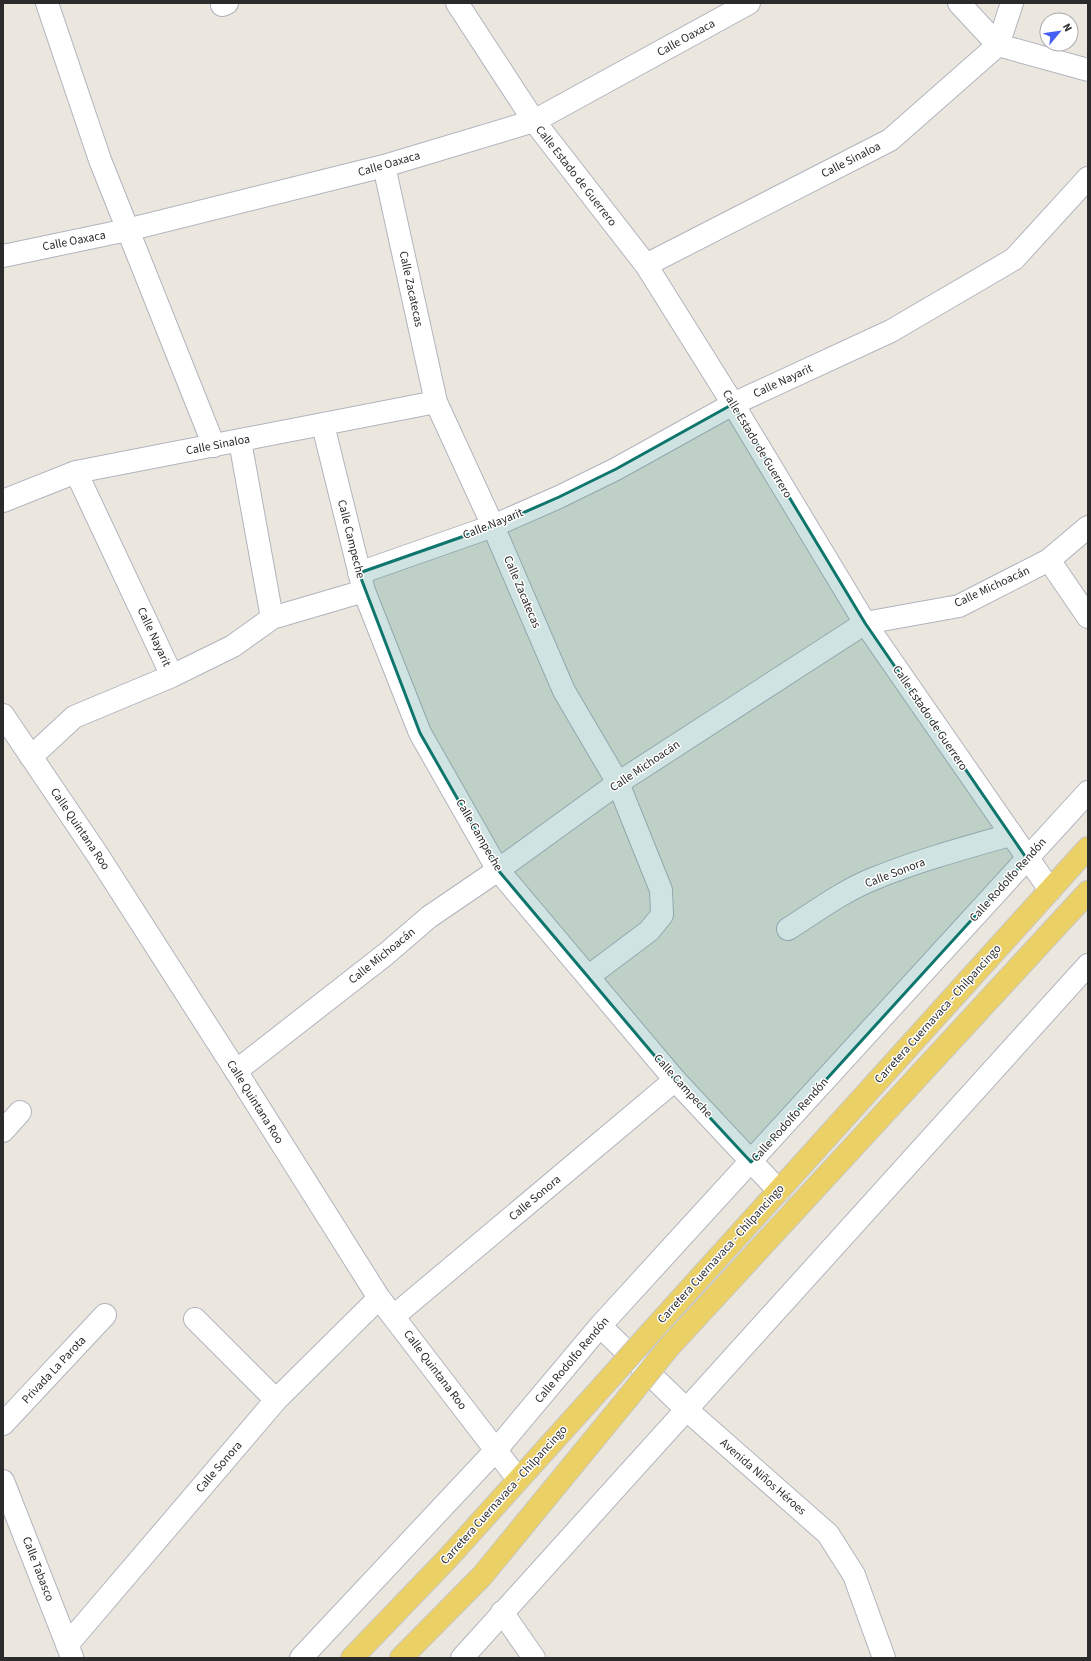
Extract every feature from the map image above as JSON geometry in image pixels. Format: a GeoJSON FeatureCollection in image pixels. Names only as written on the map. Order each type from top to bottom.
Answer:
{"type":"FeatureCollection","features":[{"type":"Feature","properties":{"kind":"main road","name":"Carretera Cuernavaca - Chilpancingo"},"geometry":{"type":"LineString","coordinates":[[352,1658],[448,1558],[1088,848]]}},
{"type":"Feature","properties":{"kind":"main road","name":"Carretera Cuernavaca - Chilpancingo"},"geometry":{"type":"LineString","coordinates":[[401,1658],[482,1576],[669,1347],[1088,892]]}},
{"type":"Feature","properties":{"kind":"street"},"geometry":{"type":"LineString","coordinates":[[47,3],[100,160],[214,446]]}},
{"type":"Feature","properties":{"kind":"street","name":"Calle Estado de Guerrero"},"geometry":{"type":"LineString","coordinates":[[457,3],[534,121],[646,265],[733,404],[865,623],[1010,835],[1050,890]]}},
{"type":"Feature","properties":{"kind":"street","name":"Calle Oaxaca"},"geometry":{"type":"LineString","coordinates":[[3,256],[127,230],[384,166],[534,121],[750,3]]}},
{"type":"Feature","properties":{"kind":"street"},"geometry":{"type":"LineString","coordinates":[[958,3],[998,45],[1088,70]]}},
{"type":"Feature","properties":{"kind":"street"},"geometry":{"type":"LineString","coordinates":[[998,45],[1012,3]]}},
{"type":"Feature","properties":{"kind":"street","name":"Calle Sinaloa"},"geometry":{"type":"LineString","coordinates":[[646,265],[890,140],[998,45]]}},
{"type":"Feature","properties":{"kind":"street","name":"Calle Zacatecas"},"geometry":{"type":"LineString","coordinates":[[384,166],[436,402],[493,526],[564,692],[618,783],[661,890],[662,915],[649,931],[589,976]]}},
{"type":"Feature","properties":{"kind":"street","name":"Calle Nayarit"},"geometry":{"type":"LineString","coordinates":[[76,472],[172,676],[233,646],[272,618],[362,582],[493,526],[616,469],[733,404],[891,331],[1014,259],[1088,178]]}},
{"type":"Feature","properties":{"kind":"street","name":"Calle Sinaloa"},"geometry":{"type":"LineString","coordinates":[[3,501],[76,472],[436,402]]}},
{"type":"Feature","properties":{"kind":"street","name":"Calle Campeche"},"geometry":{"type":"LineString","coordinates":[[323,425],[362,582],[420,733],[498,870],[589,976],[675,1080],[779,1190]]}},
{"type":"Feature","properties":{"kind":"street"},"geometry":{"type":"LineString","coordinates":[[240,441],[272,618]]}},
{"type":"Feature","properties":{"kind":"street","name":"Calle Michoacán"},"geometry":{"type":"LineString","coordinates":[[236,1071],[386,954],[430,917],[618,783],[865,623],[959,606],[1049,560],[1088,527]]}},
{"type":"Feature","properties":{"kind":"street"},"geometry":{"type":"LineString","coordinates":[[1049,560],[1088,616]]}},
{"type":"Feature","properties":{"kind":"street"},"geometry":{"type":"LineString","coordinates":[[31,757],[74,717],[172,676]]}},
{"type":"Feature","properties":{"kind":"street","name":"Calle Quintana Roo"},"geometry":{"type":"LineString","coordinates":[[3,715],[97,854],[380,1298],[518,1480]]}},
{"type":"Feature","properties":{"kind":"street","name":"Calle Rodolfo Rendón"},"geometry":{"type":"LineString","coordinates":[[301,1658],[496,1450],[600,1326],[752,1162],[1088,792]]}},
{"type":"Feature","properties":{"kind":"street","name":"Calle Sonora"},"geometry":{"type":"LineString","coordinates":[[788,929],[820,908],[872,880],[943,854],[1010,835]]}},
{"type":"Feature","properties":{"kind":"street"},"geometry":{"type":"LineString","coordinates":[[462,1658],[1088,965]]}},
{"type":"Feature","properties":{"kind":"street","name":"Calle Sonora"},"geometry":{"type":"LineString","coordinates":[[394,1316],[675,1080]]}},
{"type":"Feature","properties":{"kind":"street"},"geometry":{"type":"LineString","coordinates":[[3,1131],[20,1112]]}},
{"type":"Feature","properties":{"kind":"street","name":"Calle Sonora"},"geometry":{"type":"LineString","coordinates":[[70,1651],[276,1400],[380,1298]]}},
{"type":"Feature","properties":{"kind":"street","name":"Privada La Parota"},"geometry":{"type":"LineString","coordinates":[[3,1424],[105,1315]]}},
{"type":"Feature","properties":{"kind":"street"},"geometry":{"type":"LineString","coordinates":[[195,1319],[276,1400]]}},
{"type":"Feature","properties":{"kind":"street","name":"Avenida Niños Héroes"},"geometry":{"type":"LineString","coordinates":[[600,1326],[687,1410],[828,1534],[854,1575],[884,1658]]}},
{"type":"Feature","properties":{"kind":"street","name":"Calle Tabasco"},"geometry":{"type":"LineString","coordinates":[[3,1481],[70,1651]]}},
{"type":"Feature","properties":{"kind":"street"},"geometry":{"type":"LineString","coordinates":[[502,1612],[534,1658]]}},
{"type":"Feature","properties":{"kind":"highlighted area"},"geometry":{"type":"Polygon","coordinates":[[[733,404],[865,623],[1027,859],[751,1162],[675,1080],[498,870],[420,733],[359,573],[493,526],[559,497],[616,469],[733,404]]]}}]}
